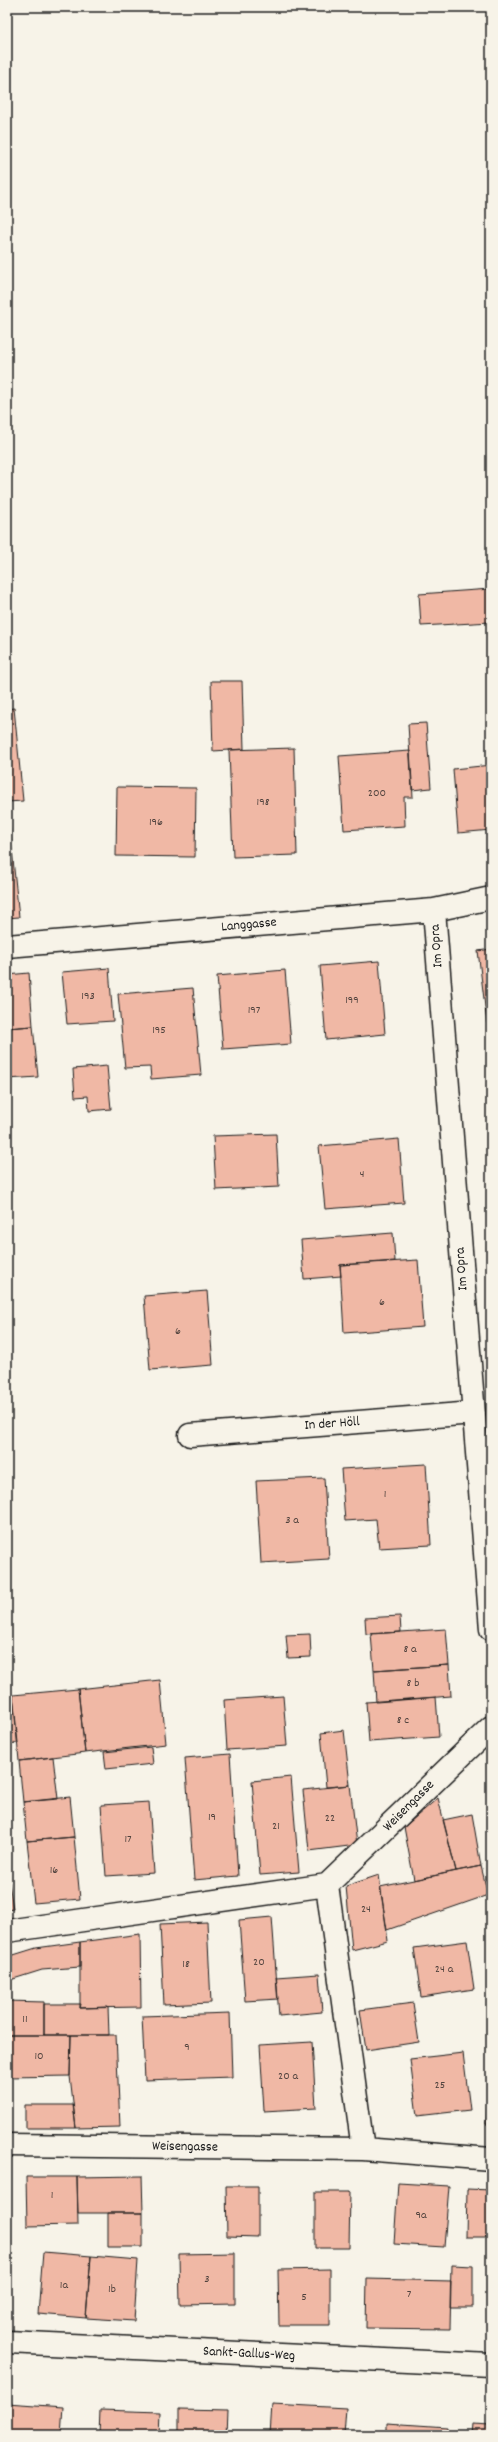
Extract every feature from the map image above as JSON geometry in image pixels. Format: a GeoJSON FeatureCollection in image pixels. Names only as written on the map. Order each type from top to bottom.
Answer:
{"type":"FeatureCollection","features":[{"type":"Feature","properties":{"kind":"street","name":"Langgasse"},"geometry":{"type":"LineString","coordinates":[[7,946],[434,910],[491,898]]}},
{"type":"Feature","properties":{"kind":"street","name":"Im Opra"},"geometry":{"type":"LineString","coordinates":[[434,910],[491,1629]]}},
{"type":"Feature","properties":{"kind":"street","name":"In der Höll"},"geometry":{"type":"LineString","coordinates":[[190,1435],[474,1413]]}},
{"type":"Feature","properties":{"kind":"street","name":"Weisengasse"},"geometry":{"type":"LineString","coordinates":[[327,1885],[491,1727]]}},
{"type":"Feature","properties":{"kind":"street"},"geometry":{"type":"LineString","coordinates":[[7,1931],[327,1885],[363,2149]]}},
{"type":"Feature","properties":{"kind":"street","name":"Weisengasse"},"geometry":{"type":"LineString","coordinates":[[7,2145],[363,2149],[491,2159]]}},
{"type":"Feature","properties":{"kind":"street","name":"Sankt-Gallus-Weg"},"geometry":{"type":"LineString","coordinates":[[7,2342],[491,2366]]}},
{"type":"Feature","properties":{"kind":"building"},"geometry":{"type":"Polygon","coordinates":[[[491,589],[491,622],[421,626],[419,594],[491,589]]]}},
{"type":"Feature","properties":{"kind":"building"},"geometry":{"type":"Polygon","coordinates":[[[211,681],[242,681],[244,749],[213,751],[211,681]]]}},
{"type":"Feature","properties":{"kind":"building"},"geometry":{"type":"Polygon","coordinates":[[[14,708],[23,801],[7,802],[7,709],[14,708]]]}},
{"type":"Feature","properties":{"kind":"building"},"geometry":{"type":"Polygon","coordinates":[[[426,723],[431,788],[412,790],[408,724],[426,723]]]}},
{"type":"Feature","properties":{"kind":"building"},"geometry":{"type":"Polygon","coordinates":[[[294,748],[297,855],[233,857],[229,750],[294,748]]]}},
{"type":"Feature","properties":{"kind":"building"},"geometry":{"type":"Polygon","coordinates":[[[410,751],[413,797],[404,797],[405,826],[344,830],[339,756],[410,751]]]}},
{"type":"Feature","properties":{"kind":"building"},"geometry":{"type":"Polygon","coordinates":[[[491,765],[491,830],[458,833],[453,769],[491,765]]]}},
{"type":"Feature","properties":{"kind":"building"},"geometry":{"type":"Polygon","coordinates":[[[117,787],[196,788],[195,857],[116,856],[117,787]]]}},
{"type":"Feature","properties":{"kind":"building"},"geometry":{"type":"Polygon","coordinates":[[[7,802],[19,917],[7,918],[7,802]]]}},
{"type":"Feature","properties":{"kind":"building"},"geometry":{"type":"Polygon","coordinates":[[[491,949],[491,1022],[487,1023],[478,951],[491,949]]]}},
{"type":"Feature","properties":{"kind":"building"},"geometry":{"type":"Polygon","coordinates":[[[379,961],[385,1034],[326,1040],[320,966],[379,961]]]}},
{"type":"Feature","properties":{"kind":"building"},"geometry":{"type":"Polygon","coordinates":[[[109,968],[113,1021],[67,1024],[62,972],[109,968]]]}},
{"type":"Feature","properties":{"kind":"building"},"geometry":{"type":"Polygon","coordinates":[[[285,970],[291,1044],[223,1049],[217,976],[285,970]]]}},
{"type":"Feature","properties":{"kind":"building"},"geometry":{"type":"Polygon","coordinates":[[[29,973],[33,1026],[7,1028],[7,975],[29,973]]]}},
{"type":"Feature","properties":{"kind":"building"},"geometry":{"type":"Polygon","coordinates":[[[193,988],[201,1075],[151,1079],[150,1067],[125,1068],[118,994],[193,988]]]}},
{"type":"Feature","properties":{"kind":"building"},"geometry":{"type":"Polygon","coordinates":[[[33,1026],[38,1077],[7,1079],[7,1028],[33,1026]]]}},
{"type":"Feature","properties":{"kind":"building"},"geometry":{"type":"Polygon","coordinates":[[[107,1066],[111,1109],[89,1111],[88,1096],[75,1097],[73,1069],[107,1066]]]}},
{"type":"Feature","properties":{"kind":"building"},"geometry":{"type":"Polygon","coordinates":[[[276,1134],[279,1187],[216,1190],[213,1136],[276,1134]]]}},
{"type":"Feature","properties":{"kind":"building"},"geometry":{"type":"Polygon","coordinates":[[[399,1139],[404,1203],[325,1209],[319,1146],[399,1139]]]}},
{"type":"Feature","properties":{"kind":"building"},"geometry":{"type":"Polygon","coordinates":[[[393,1233],[395,1261],[340,1265],[341,1276],[304,1279],[301,1240],[393,1233]]]}},
{"type":"Feature","properties":{"kind":"building"},"geometry":{"type":"Polygon","coordinates":[[[418,1260],[423,1327],[344,1333],[340,1265],[418,1260]]]}},
{"type":"Feature","properties":{"kind":"building"},"geometry":{"type":"Polygon","coordinates":[[[207,1291],[213,1365],[150,1370],[144,1296],[207,1291]]]}},
{"type":"Feature","properties":{"kind":"building"},"geometry":{"type":"Polygon","coordinates":[[[426,1464],[431,1545],[379,1548],[376,1519],[345,1521],[341,1469],[426,1464]]]}},
{"type":"Feature","properties":{"kind":"building"},"geometry":{"type":"Polygon","coordinates":[[[324,1478],[329,1559],[261,1563],[256,1481],[324,1478]]]}},
{"type":"Feature","properties":{"kind":"building"},"geometry":{"type":"Polygon","coordinates":[[[400,1616],[401,1632],[366,1634],[365,1618],[400,1616]]]}},
{"type":"Feature","properties":{"kind":"building"},"geometry":{"type":"Polygon","coordinates":[[[446,1629],[449,1665],[374,1670],[371,1634],[446,1629]]]}},
{"type":"Feature","properties":{"kind":"building"},"geometry":{"type":"Polygon","coordinates":[[[310,1634],[311,1657],[288,1658],[286,1635],[310,1634]]]}},
{"type":"Feature","properties":{"kind":"building"},"geometry":{"type":"Polygon","coordinates":[[[449,1665],[451,1696],[376,1702],[374,1670],[449,1665]]]}},
{"type":"Feature","properties":{"kind":"building"},"geometry":{"type":"Polygon","coordinates":[[[160,1680],[166,1744],[85,1753],[78,1689],[160,1680]]]}},
{"type":"Feature","properties":{"kind":"building"},"geometry":{"type":"Polygon","coordinates":[[[78,1689],[85,1753],[19,1761],[13,1695],[78,1689]]]}},
{"type":"Feature","properties":{"kind":"building"},"geometry":{"type":"Polygon","coordinates":[[[13,1695],[18,1743],[7,1744],[7,1696],[13,1695]]]}},
{"type":"Feature","properties":{"kind":"building"},"geometry":{"type":"Polygon","coordinates":[[[283,1696],[287,1746],[227,1750],[224,1700],[283,1696]]]}},
{"type":"Feature","properties":{"kind":"building"},"geometry":{"type":"Polygon","coordinates":[[[436,1697],[439,1737],[369,1742],[366,1702],[436,1697]]]}},
{"type":"Feature","properties":{"kind":"building"},"geometry":{"type":"Polygon","coordinates":[[[344,1730],[350,1785],[326,1787],[321,1733],[344,1730]]]}},
{"type":"Feature","properties":{"kind":"building"},"geometry":{"type":"Polygon","coordinates":[[[151,1747],[153,1764],[106,1769],[104,1752],[151,1747]]]}},
{"type":"Feature","properties":{"kind":"building"},"geometry":{"type":"Polygon","coordinates":[[[230,1754],[238,1876],[194,1880],[185,1758],[230,1754]]]}},
{"type":"Feature","properties":{"kind":"building"},"geometry":{"type":"Polygon","coordinates":[[[53,1757],[58,1799],[23,1802],[19,1761],[53,1757]]]}},
{"type":"Feature","properties":{"kind":"building"},"geometry":{"type":"Polygon","coordinates":[[[291,1777],[299,1872],[260,1875],[252,1781],[291,1777]]]}},
{"type":"Feature","properties":{"kind":"building"},"geometry":{"type":"Polygon","coordinates":[[[350,1785],[357,1845],[309,1851],[303,1790],[350,1785]]]}},
{"type":"Feature","properties":{"kind":"building"},"geometry":{"type":"Polygon","coordinates":[[[70,1797],[74,1837],[27,1841],[23,1802],[70,1797]]]}},
{"type":"Feature","properties":{"kind":"building"},"geometry":{"type":"Polygon","coordinates":[[[438,1798],[456,1871],[414,1880],[404,1827],[438,1798]]]}},
{"type":"Feature","properties":{"kind":"building"},"geometry":{"type":"Polygon","coordinates":[[[149,1802],[154,1873],[106,1876],[101,1805],[149,1802]]]}},
{"type":"Feature","properties":{"kind":"building"},"geometry":{"type":"Polygon","coordinates":[[[472,1814],[481,1866],[456,1871],[443,1820],[472,1814]]]}},
{"type":"Feature","properties":{"kind":"building"},"geometry":{"type":"Polygon","coordinates":[[[74,1837],[80,1899],[34,1903],[27,1841],[74,1837]]]}},
{"type":"Feature","properties":{"kind":"building"},"geometry":{"type":"Polygon","coordinates":[[[481,1866],[488,1895],[387,1930],[380,1887],[481,1866]]]}},
{"type":"Feature","properties":{"kind":"building"},"geometry":{"type":"Polygon","coordinates":[[[7,1869],[13,1909],[7,1910],[7,1869]]]}},
{"type":"Feature","properties":{"kind":"building"},"geometry":{"type":"Polygon","coordinates":[[[379,1875],[388,1941],[352,1950],[346,1886],[379,1875]]]}},
{"type":"Feature","properties":{"kind":"building"},"geometry":{"type":"Polygon","coordinates":[[[272,1917],[278,1999],[245,2001],[239,1920],[272,1917]]]}},
{"type":"Feature","properties":{"kind":"building"},"geometry":{"type":"Polygon","coordinates":[[[207,1922],[211,2003],[164,2005],[160,1924],[207,1922]]]}},
{"type":"Feature","properties":{"kind":"building"},"geometry":{"type":"Polygon","coordinates":[[[140,1934],[141,2007],[80,2008],[80,1942],[140,1934]]]}},
{"type":"Feature","properties":{"kind":"building"},"geometry":{"type":"Polygon","coordinates":[[[467,1941],[474,1989],[421,1997],[414,1948],[467,1941]]]}},
{"type":"Feature","properties":{"kind":"building"},"geometry":{"type":"Polygon","coordinates":[[[80,1942],[80,1967],[42,1970],[7,1981],[7,1957],[36,1948],[80,1942]]]}},
{"type":"Feature","properties":{"kind":"building"},"geometry":{"type":"Polygon","coordinates":[[[319,1974],[322,2012],[279,2016],[276,1977],[319,1974]]]}},
{"type":"Feature","properties":{"kind":"building"},"geometry":{"type":"Polygon","coordinates":[[[7,2001],[44,2002],[44,2035],[7,2035],[7,2001]]]}},
{"type":"Feature","properties":{"kind":"building"},"geometry":{"type":"Polygon","coordinates":[[[413,2003],[419,2042],[366,2050],[360,2010],[413,2003]]]}},
{"type":"Feature","properties":{"kind":"building"},"geometry":{"type":"Polygon","coordinates":[[[44,2004],[81,2004],[80,2008],[108,2007],[109,2035],[44,2035],[44,2004]]]}},
{"type":"Feature","properties":{"kind":"building"},"geometry":{"type":"Polygon","coordinates":[[[230,2013],[232,2077],[145,2080],[142,2016],[230,2013]]]}},
{"type":"Feature","properties":{"kind":"building"},"geometry":{"type":"Polygon","coordinates":[[[7,2035],[71,2035],[70,2076],[7,2077],[7,2035]]]}},
{"type":"Feature","properties":{"kind":"building"},"geometry":{"type":"Polygon","coordinates":[[[71,2035],[116,2035],[120,2127],[76,2128],[70,2076],[71,2035]]]}},
{"type":"Feature","properties":{"kind":"building"},"geometry":{"type":"Polygon","coordinates":[[[312,2042],[316,2108],[264,2111],[260,2045],[312,2042]]]}},
{"type":"Feature","properties":{"kind":"building"},"geometry":{"type":"Polygon","coordinates":[[[463,2053],[470,2110],[417,2116],[410,2059],[463,2053]]]}},
{"type":"Feature","properties":{"kind":"building"},"geometry":{"type":"Polygon","coordinates":[[[491,2060],[491,2124],[486,2124],[491,2060]]]}},
{"type":"Feature","properties":{"kind":"building"},"geometry":{"type":"Polygon","coordinates":[[[25,2105],[73,2105],[76,2128],[25,2128],[25,2105]]]}},
{"type":"Feature","properties":{"kind":"building"},"geometry":{"type":"Polygon","coordinates":[[[142,2176],[143,2213],[78,2213],[77,2177],[142,2176]]]}},
{"type":"Feature","properties":{"kind":"building"},"geometry":{"type":"Polygon","coordinates":[[[26,2177],[77,2177],[78,2225],[27,2226],[26,2177]]]}},
{"type":"Feature","properties":{"kind":"building"},"geometry":{"type":"Polygon","coordinates":[[[398,2183],[449,2186],[444,2247],[394,2244],[398,2183]]]}},
{"type":"Feature","properties":{"kind":"building"},"geometry":{"type":"Polygon","coordinates":[[[226,2186],[258,2186],[258,2237],[227,2236],[226,2186]]]}},
{"type":"Feature","properties":{"kind":"building"},"geometry":{"type":"Polygon","coordinates":[[[467,2189],[491,2190],[491,2237],[466,2237],[467,2189]]]}},
{"type":"Feature","properties":{"kind":"building"},"geometry":{"type":"Polygon","coordinates":[[[315,2192],[350,2192],[349,2248],[315,2248],[315,2192]]]}},
{"type":"Feature","properties":{"kind":"building"},"geometry":{"type":"Polygon","coordinates":[[[108,2213],[143,2213],[143,2247],[108,2247],[108,2213]]]}},
{"type":"Feature","properties":{"kind":"building"},"geometry":{"type":"Polygon","coordinates":[[[43,2252],[91,2256],[86,2318],[38,2314],[43,2252]]]}},
{"type":"Feature","properties":{"kind":"building"},"geometry":{"type":"Polygon","coordinates":[[[235,2253],[235,2304],[180,2305],[179,2254],[235,2253]]]}},
{"type":"Feature","properties":{"kind":"building"},"geometry":{"type":"Polygon","coordinates":[[[91,2256],[138,2260],[134,2321],[86,2318],[91,2256]]]}},
{"type":"Feature","properties":{"kind":"building"},"geometry":{"type":"Polygon","coordinates":[[[451,2265],[473,2266],[473,2307],[450,2307],[451,2265]]]}},
{"type":"Feature","properties":{"kind":"building"},"geometry":{"type":"Polygon","coordinates":[[[330,2269],[330,2325],[279,2325],[278,2270],[330,2269]]]}},
{"type":"Feature","properties":{"kind":"building"},"geometry":{"type":"Polygon","coordinates":[[[367,2279],[451,2281],[450,2329],[366,2328],[367,2279]]]}},
{"type":"Feature","properties":{"kind":"building"},"geometry":{"type":"Polygon","coordinates":[[[7,2403],[63,2407],[61,2435],[7,2435],[7,2403]]]}},
{"type":"Feature","properties":{"kind":"building"},"geometry":{"type":"Polygon","coordinates":[[[272,2404],[346,2408],[344,2435],[270,2435],[272,2404]]]}},
{"type":"Feature","properties":{"kind":"building"},"geometry":{"type":"Polygon","coordinates":[[[100,2410],[160,2412],[159,2435],[99,2435],[100,2410]]]}},
{"type":"Feature","properties":{"kind":"building"},"geometry":{"type":"Polygon","coordinates":[[[179,2410],[228,2411],[227,2435],[179,2435],[179,2410]]]}},
{"type":"Feature","properties":{"kind":"building"},"geometry":{"type":"Polygon","coordinates":[[[387,2423],[447,2427],[447,2435],[387,2435],[387,2423]]]}},
{"type":"Feature","properties":{"kind":"building"},"geometry":{"type":"Polygon","coordinates":[[[472,2424],[491,2425],[491,2435],[471,2435],[472,2424]]]}}]}
